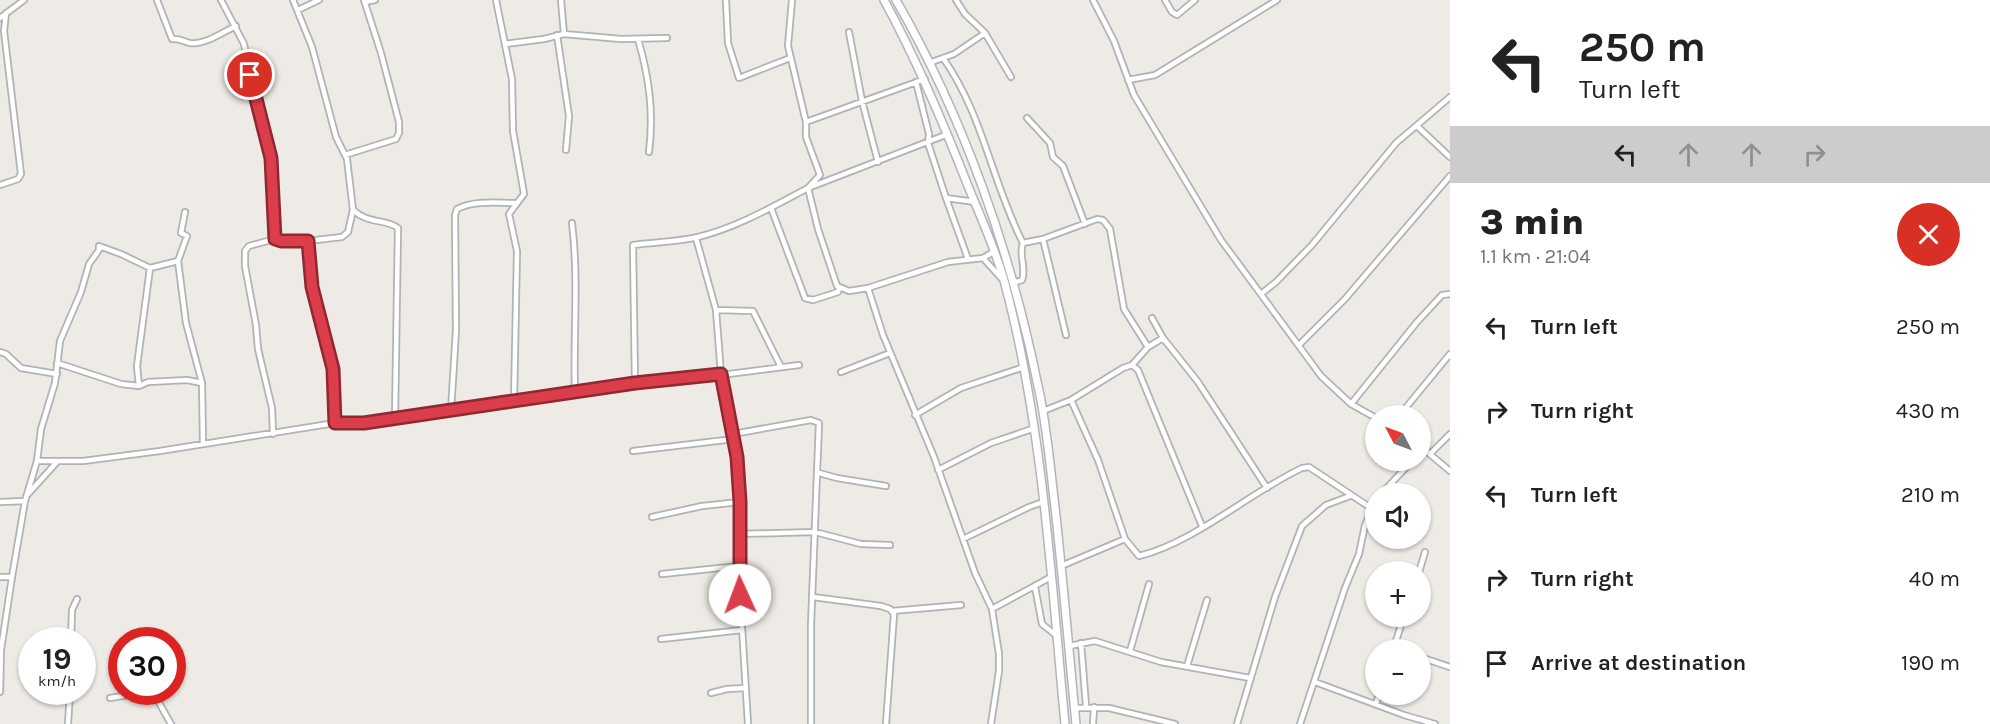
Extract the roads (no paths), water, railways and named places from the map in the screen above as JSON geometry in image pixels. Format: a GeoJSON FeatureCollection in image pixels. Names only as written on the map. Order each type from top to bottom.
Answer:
{"type":"FeatureCollection","features":[{"type":"Feature","properties":{"kind":"main road"},"geometry":{"type":"LineString","coordinates":[[884,0],[925,79],[995,251],[1005,282],[1035,428],[1065,724]]}},
{"type":"Feature","properties":{"kind":"main road"},"geometry":{"type":"LineString","coordinates":[[896,0],[929,63],[982,188],[1014,283],[1042,411],[1061,566],[1076,724]]}},
{"type":"Feature","properties":{"kind":"street"},"geometry":{"type":"LineString","coordinates":[[0,18],[24,0]]}},
{"type":"Feature","properties":{"kind":"street"},"geometry":{"type":"LineString","coordinates":[[157,0],[172,39],[183,39],[190,43],[198,42],[236,26]]}},
{"type":"Feature","properties":{"kind":"street"},"geometry":{"type":"LineString","coordinates":[[221,0],[244,44],[259,117],[271,158],[275,239]]}},
{"type":"Feature","properties":{"kind":"street"},"geometry":{"type":"LineString","coordinates":[[273,434],[272,408],[260,357],[243,255],[249,246],[275,239],[308,241],[345,235],[348,232],[353,210],[345,155],[336,137],[317,62],[293,0]]}},
{"type":"Feature","properties":{"kind":"street"},"geometry":{"type":"LineString","coordinates":[[298,10],[318,0]]}},
{"type":"Feature","properties":{"kind":"street"},"geometry":{"type":"LineString","coordinates":[[345,155],[396,139],[399,133],[394,102],[364,1],[375,0]]}},
{"type":"Feature","properties":{"kind":"street"},"geometry":{"type":"LineString","coordinates":[[496,0],[512,79],[513,131],[524,194],[509,214],[517,251],[514,403]]}},
{"type":"Feature","properties":{"kind":"street"},"geometry":{"type":"LineString","coordinates":[[561,0],[564,34]]}},
{"type":"Feature","properties":{"kind":"street"},"geometry":{"type":"LineString","coordinates":[[726,0],[728,43],[740,78],[790,58]]}},
{"type":"Feature","properties":{"kind":"street"},"geometry":{"type":"LineString","coordinates":[[792,0],[788,34],[790,58],[806,122],[806,137],[820,175],[808,188]]}},
{"type":"Feature","properties":{"kind":"street"},"geometry":{"type":"LineString","coordinates":[[956,0],[965,14],[985,33],[1011,77]]}},
{"type":"Feature","properties":{"kind":"street"},"geometry":{"type":"LineString","coordinates":[[1093,0],[1114,41],[1128,80],[1144,112],[1164,141],[1221,240],[1322,376],[1351,404],[1365,412]]}},
{"type":"Feature","properties":{"kind":"street"},"geometry":{"type":"LineString","coordinates":[[1165,0],[1172,12],[1177,15],[1195,0]]}},
{"type":"Feature","properties":{"kind":"street"},"geometry":{"type":"LineString","coordinates":[[1128,80],[1155,75],[1277,0]]}},
{"type":"Feature","properties":{"kind":"street"},"geometry":{"type":"LineString","coordinates":[[0,185],[18,178],[21,174],[4,31],[6,13]]}},
{"type":"Feature","properties":{"kind":"street"},"geometry":{"type":"LineString","coordinates":[[849,32],[862,101],[878,162]]}},
{"type":"Feature","properties":{"kind":"street"},"geometry":{"type":"LineString","coordinates":[[929,63],[943,58],[985,33]]}},
{"type":"Feature","properties":{"kind":"street"},"geometry":{"type":"LineString","coordinates":[[505,44],[564,34],[638,39],[667,38]]}},
{"type":"Feature","properties":{"kind":"street"},"geometry":{"type":"LineString","coordinates":[[557,35],[569,116],[567,150]]}},
{"type":"Feature","properties":{"kind":"street"},"geometry":{"type":"LineString","coordinates":[[638,39],[649,77],[651,106],[649,152]]}},
{"type":"Feature","properties":{"kind":"street"},"geometry":{"type":"LineString","coordinates":[[943,58],[968,97],[999,185],[1023,243],[1021,250],[1024,276],[1022,280],[1014,283],[1005,282],[983,258]]}},
{"type":"Feature","properties":{"kind":"street"},"geometry":{"type":"LineString","coordinates":[[806,122],[925,79]]}},
{"type":"Feature","properties":{"kind":"street"},"geometry":{"type":"LineString","coordinates":[[916,82],[928,143],[968,259]]}},
{"type":"Feature","properties":{"kind":"street"},"geometry":{"type":"LineString","coordinates":[[1260,294],[1276,282],[1312,245],[1396,143],[1450,97]]}},
{"type":"Feature","properties":{"kind":"street"},"geometry":{"type":"LineString","coordinates":[[1027,117],[1050,143],[1053,157],[1063,166],[1085,224]]}},
{"type":"Feature","properties":{"kind":"street"},"geometry":{"type":"LineString","coordinates":[[1417,126],[1450,157]]}},
{"type":"Feature","properties":{"kind":"street"},"geometry":{"type":"LineString","coordinates":[[635,383],[632,246],[696,238],[729,228],[808,188],[948,134]]}},
{"type":"Feature","properties":{"kind":"street"},"geometry":{"type":"LineString","coordinates":[[1299,345],[1345,299],[1450,176]]}},
{"type":"Feature","properties":{"kind":"street"},"geometry":{"type":"LineString","coordinates":[[808,188],[818,229],[839,289]]}},
{"type":"Feature","properties":{"kind":"street"},"geometry":{"type":"LineString","coordinates":[[946,198],[975,202]]}},
{"type":"Feature","properties":{"kind":"street"},"geometry":{"type":"LineString","coordinates":[[451,411],[456,330],[455,215],[457,209],[461,207],[480,203],[517,203]]}},
{"type":"Feature","properties":{"kind":"street"},"geometry":{"type":"LineString","coordinates":[[771,208],[805,298],[813,300],[838,292],[839,289]]}},
{"type":"Feature","properties":{"kind":"street"},"geometry":{"type":"LineString","coordinates":[[353,210],[368,220],[394,225],[398,228],[395,418]]}},
{"type":"Feature","properties":{"kind":"street"},"geometry":{"type":"LineString","coordinates":[[185,213],[181,233],[187,236],[178,261],[186,323],[202,383],[203,443]]}},
{"type":"Feature","properties":{"kind":"street"},"geometry":{"type":"LineString","coordinates":[[1023,243],[1042,239],[1097,219],[1102,220],[1110,229],[1124,309],[1148,347]]}},
{"type":"Feature","properties":{"kind":"street"},"geometry":{"type":"LineString","coordinates":[[572,223],[576,264],[575,394]]}},
{"type":"Feature","properties":{"kind":"street"},"geometry":{"type":"LineString","coordinates":[[696,238],[716,310],[721,374],[733,436],[740,502],[739,566],[748,724]]}},
{"type":"Feature","properties":{"kind":"street"},"geometry":{"type":"LineString","coordinates":[[1042,239],[1066,335]]}},
{"type":"Feature","properties":{"kind":"street"},"geometry":{"type":"LineString","coordinates":[[308,241],[312,287],[333,369],[335,423]]}},
{"type":"Feature","properties":{"kind":"street"},"geometry":{"type":"LineString","coordinates":[[0,692],[1,650],[26,498],[37,461],[41,429],[57,374],[60,341],[81,292],[89,264],[99,250],[99,246],[150,268],[178,261]]}},
{"type":"Feature","properties":{"kind":"street"},"geometry":{"type":"LineString","coordinates":[[839,289],[849,291],[868,288],[937,266],[983,258],[995,251]]}},
{"type":"Feature","properties":{"kind":"street"},"geometry":{"type":"LineString","coordinates":[[139,386],[137,366],[150,268]]}},
{"type":"Feature","properties":{"kind":"street"},"geometry":{"type":"LineString","coordinates":[[868,288],[890,353],[938,470],[975,573],[992,609],[999,654],[999,670],[991,724]]}},
{"type":"Feature","properties":{"kind":"street"},"geometry":{"type":"LineString","coordinates":[[1351,404],[1417,322],[1439,298],[1449,292]]}},
{"type":"Feature","properties":{"kind":"street"},"geometry":{"type":"LineString","coordinates":[[716,310],[753,311],[781,367]]}},
{"type":"Feature","properties":{"kind":"street"},"geometry":{"type":"LineString","coordinates":[[1152,318],[1163,338],[1198,382],[1267,488]]}},
{"type":"Feature","properties":{"kind":"street"},"geometry":{"type":"LineString","coordinates":[[1042,411],[1071,400],[1132,365],[1148,347],[1163,338]]}},
{"type":"Feature","properties":{"kind":"street"},"geometry":{"type":"LineString","coordinates":[[0,352],[6,354],[21,368],[57,374]]}},
{"type":"Feature","properties":{"kind":"street"},"geometry":{"type":"LineString","coordinates":[[840,372],[890,353]]}},
{"type":"Feature","properties":{"kind":"street"},"geometry":{"type":"LineString","coordinates":[[1408,405],[1450,354]]}},
{"type":"Feature","properties":{"kind":"street"},"geometry":{"type":"LineString","coordinates":[[57,363],[93,376],[139,386],[148,382],[187,380],[202,383]]}},
{"type":"Feature","properties":{"kind":"street"},"geometry":{"type":"LineString","coordinates":[[37,461],[57,462],[160,452],[203,443],[335,423],[364,423],[575,394],[635,383],[799,365]]}},
{"type":"Feature","properties":{"kind":"street"},"geometry":{"type":"LineString","coordinates":[[1132,365],[1140,373],[1202,526]]}},
{"type":"Feature","properties":{"kind":"street"},"geometry":{"type":"LineString","coordinates":[[915,415],[961,388],[1024,367]]}},
{"type":"Feature","properties":{"kind":"street"},"geometry":{"type":"LineString","coordinates":[[1071,400],[1098,460],[1125,539],[1139,556],[1166,546],[1289,475],[1308,467],[1365,505]]}},
{"type":"Feature","properties":{"kind":"street"},"geometry":{"type":"LineString","coordinates":[[633,451],[733,436],[815,420],[819,423],[811,724]]}},
{"type":"Feature","properties":{"kind":"street"},"geometry":{"type":"LineString","coordinates":[[938,470],[991,443],[1035,428]]}},
{"type":"Feature","properties":{"kind":"street"},"geometry":{"type":"LineString","coordinates":[[1450,434],[1431,453],[1450,471]]}},
{"type":"Feature","properties":{"kind":"street"},"geometry":{"type":"LineString","coordinates":[[0,502],[26,498],[57,462]]}},
{"type":"Feature","properties":{"kind":"street"},"geometry":{"type":"LineString","coordinates":[[1391,483],[1402,471]]}},
{"type":"Feature","properties":{"kind":"street"},"geometry":{"type":"LineString","coordinates":[[819,473],[886,486]]}},
{"type":"Feature","properties":{"kind":"street"},"geometry":{"type":"LineString","coordinates":[[1238,724],[1278,586],[1302,526],[1326,505],[1350,496]]}},
{"type":"Feature","properties":{"kind":"street"},"geometry":{"type":"LineString","coordinates":[[652,517],[740,502]]}},
{"type":"Feature","properties":{"kind":"street"},"geometry":{"type":"LineString","coordinates":[[963,539],[1043,502]]}},
{"type":"Feature","properties":{"kind":"street"},"geometry":{"type":"LineString","coordinates":[[1300,724],[1365,531]]}},
{"type":"Feature","properties":{"kind":"street"},"geometry":{"type":"LineString","coordinates":[[740,534],[815,532],[861,544],[890,544]]}},
{"type":"Feature","properties":{"kind":"street"},"geometry":{"type":"LineString","coordinates":[[1061,566],[1125,539]]}},
{"type":"Feature","properties":{"kind":"street"},"geometry":{"type":"LineString","coordinates":[[1422,561],[1425,552]]}},
{"type":"Feature","properties":{"kind":"street"},"geometry":{"type":"LineString","coordinates":[[662,574],[739,566]]}},
{"type":"Feature","properties":{"kind":"street"},"geometry":{"type":"LineString","coordinates":[[0,577],[12,577]]}},
{"type":"Feature","properties":{"kind":"street"},"geometry":{"type":"LineString","coordinates":[[992,609],[1051,577]]}},
{"type":"Feature","properties":{"kind":"street"},"geometry":{"type":"LineString","coordinates":[[1130,651],[1149,584]]}},
{"type":"Feature","properties":{"kind":"street"},"geometry":{"type":"LineString","coordinates":[[1035,587],[1042,624],[1057,636]]}},
{"type":"Feature","properties":{"kind":"street"},"geometry":{"type":"LineString","coordinates":[[813,597],[881,606],[892,611],[961,605]]}},
{"type":"Feature","properties":{"kind":"street"},"geometry":{"type":"LineString","coordinates":[[71,627],[72,610],[77,599]]}},
{"type":"Feature","properties":{"kind":"street"},"geometry":{"type":"LineString","coordinates":[[1187,666],[1207,600]]}},
{"type":"Feature","properties":{"kind":"street"},"geometry":{"type":"LineString","coordinates":[[886,724],[894,614],[892,611]]}},
{"type":"Feature","properties":{"kind":"street"},"geometry":{"type":"LineString","coordinates":[[661,639],[742,630]]}},
{"type":"Feature","properties":{"kind":"street"},"geometry":{"type":"LineString","coordinates":[[1069,646],[1095,641],[1161,662],[1250,678]]}},
{"type":"Feature","properties":{"kind":"street"},"geometry":{"type":"LineString","coordinates":[[1081,643],[1086,706]]}},
{"type":"Feature","properties":{"kind":"street"},"geometry":{"type":"LineString","coordinates":[[1431,661],[1450,667]]}},
{"type":"Feature","properties":{"kind":"street"},"geometry":{"type":"LineString","coordinates":[[1315,682],[1365,700]]}},
{"type":"Feature","properties":{"kind":"street"},"geometry":{"type":"LineString","coordinates":[[711,693],[746,688]]}},
{"type":"Feature","properties":{"kind":"street"},"geometry":{"type":"LineString","coordinates":[[68,724],[69,705]]}},
{"type":"Feature","properties":{"kind":"street"},"geometry":{"type":"LineString","coordinates":[[160,705],[171,724]]}},
{"type":"Feature","properties":{"kind":"street"},"geometry":{"type":"LineString","coordinates":[[1379,705],[1435,724]]}},
{"type":"Feature","properties":{"kind":"street"},"geometry":{"type":"LineString","coordinates":[[1093,724],[1094,707]]}},
{"type":"Feature","properties":{"kind":"street"},"geometry":{"type":"LineString","coordinates":[[1074,708],[1094,707],[1175,724]]}}]}
